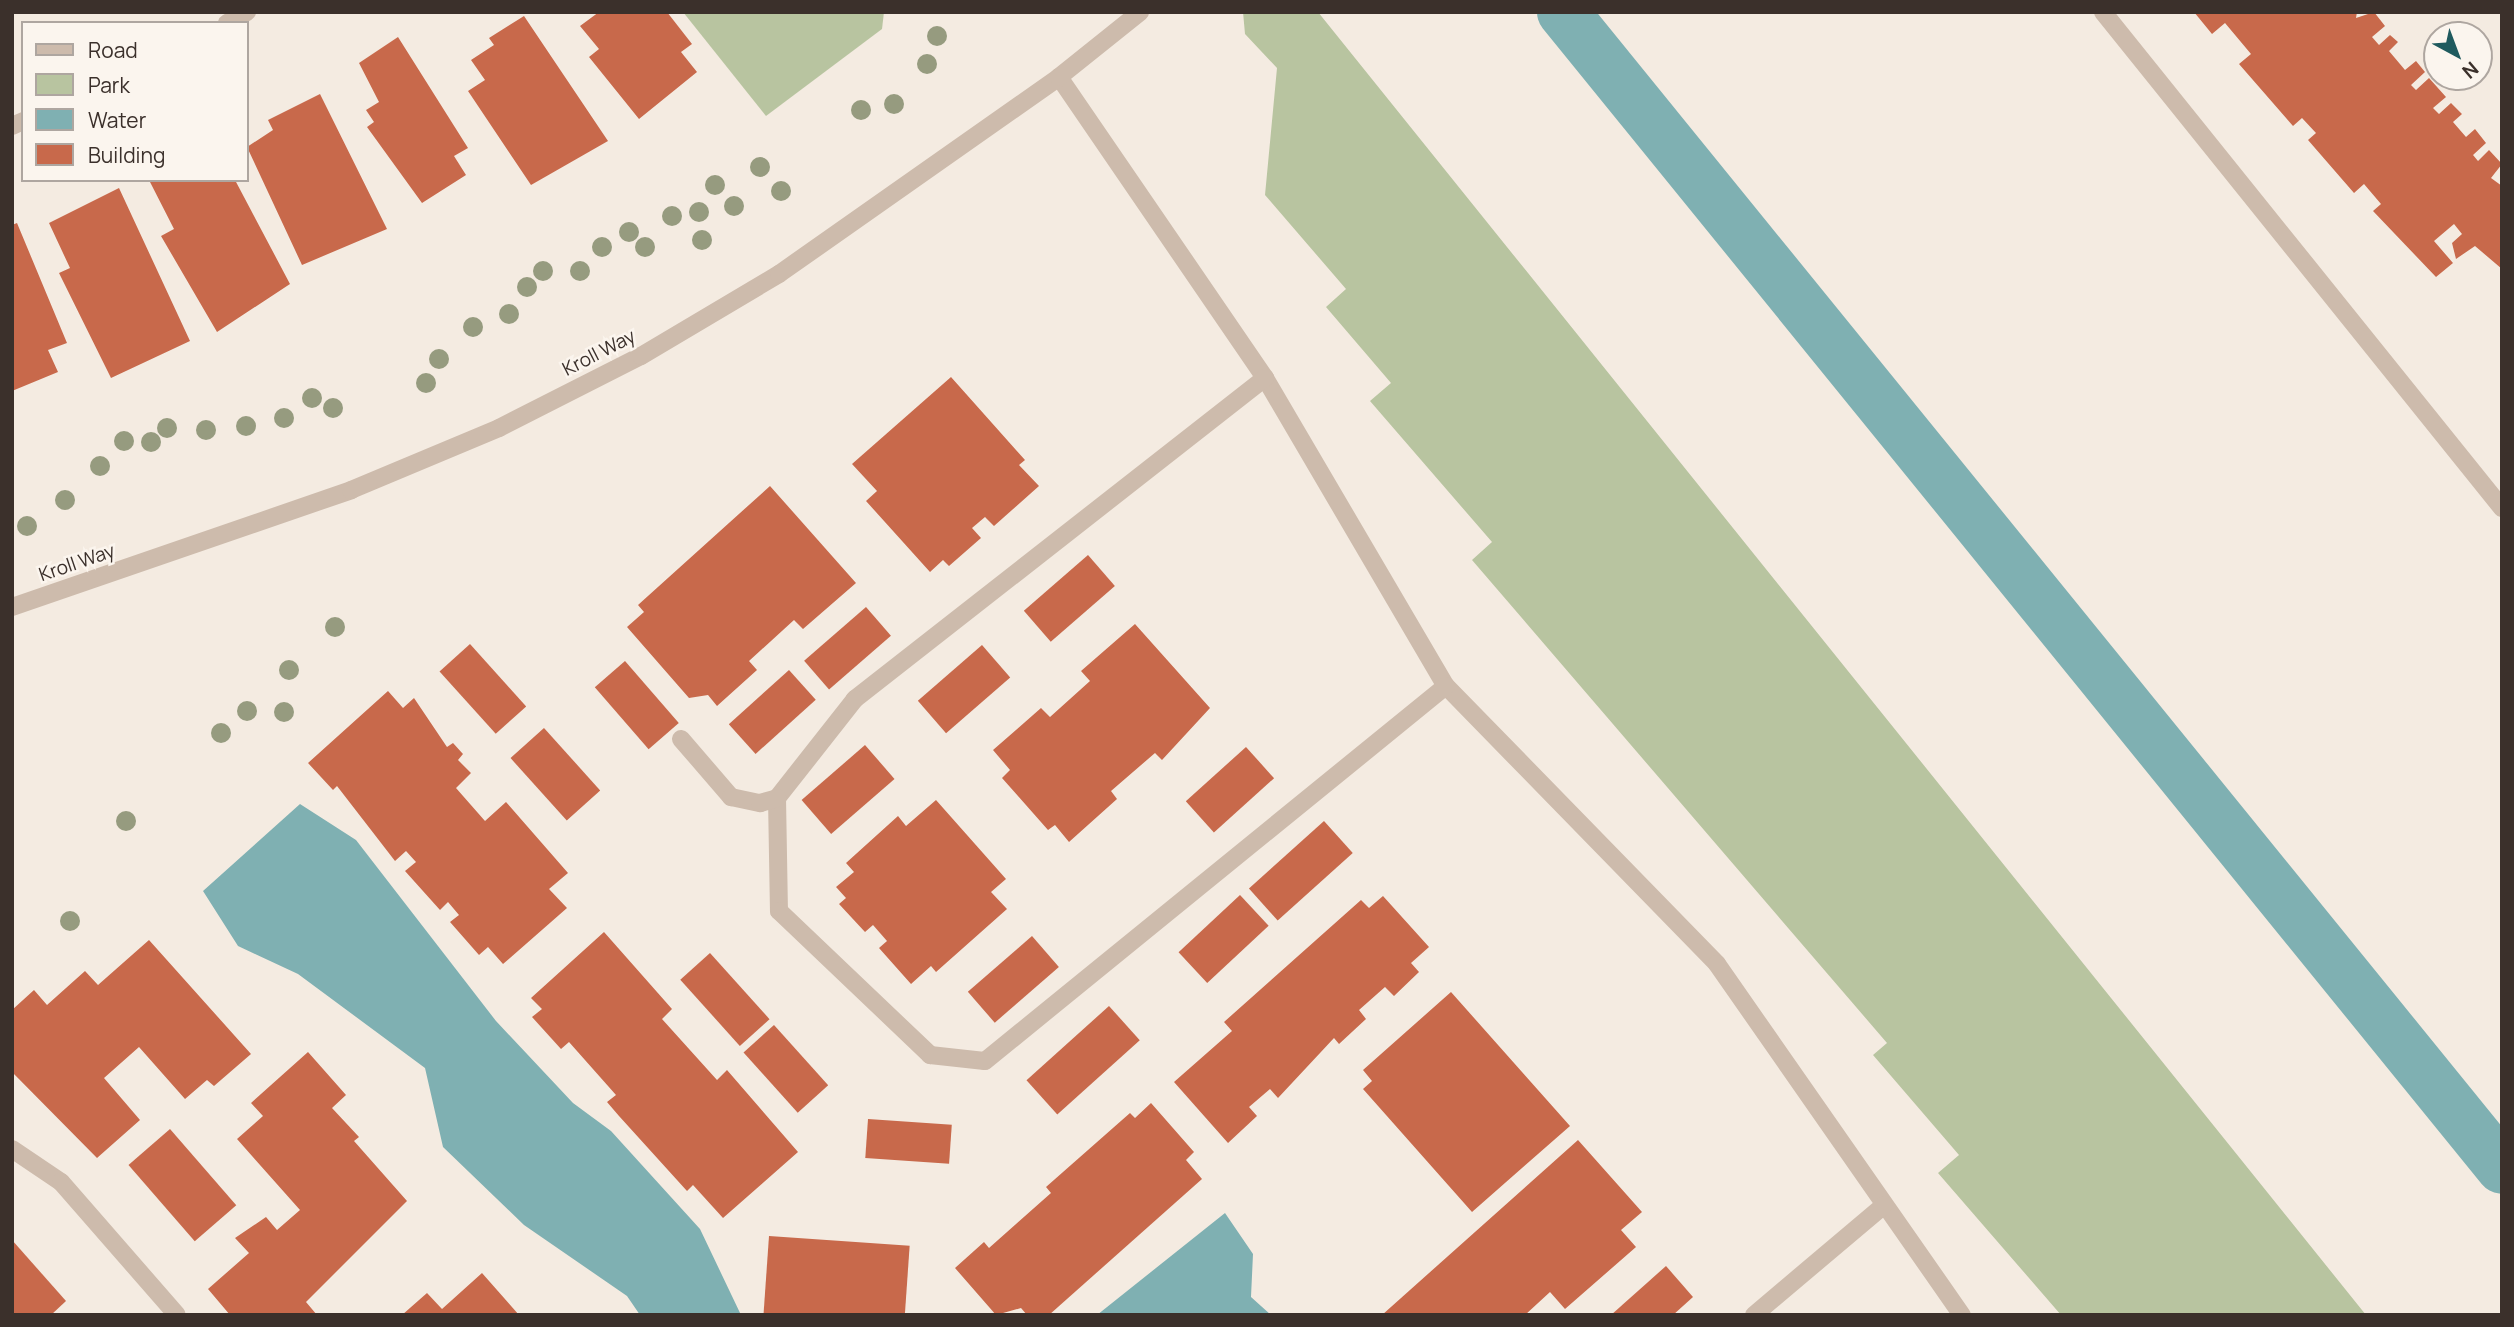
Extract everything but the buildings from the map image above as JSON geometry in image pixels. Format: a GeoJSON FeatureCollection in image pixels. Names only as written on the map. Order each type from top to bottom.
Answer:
{"type":"FeatureCollection","features":[{"type":"Feature","properties":{"kind":"street"},"geometry":{"type":"LineString","coordinates":[[231,21],[247,12]]}},
{"type":"Feature","properties":{"kind":"street","name":"Kroll Way"},"geometry":{"type":"LineString","coordinates":[[12,607],[351,490],[547,404],[779,274],[1059,77],[1140,12]]}},
{"type":"Feature","properties":{"kind":"street"},"geometry":{"type":"LineString","coordinates":[[2104,12],[2502,508]]}},
{"type":"Feature","properties":{"kind":"street"},"geometry":{"type":"LineString","coordinates":[[1059,77],[1265,378],[1446,686],[1717,964],[1962,1315]]}},
{"type":"Feature","properties":{"kind":"street"},"geometry":{"type":"LineString","coordinates":[[681,740],[731,797],[760,803],[777,798],[855,699],[1265,378]]}},
{"type":"Feature","properties":{"kind":"street"},"geometry":{"type":"LineString","coordinates":[[777,798],[779,911],[930,1055],[985,1061],[1446,686]]}},
{"type":"Feature","properties":{"kind":"street"},"geometry":{"type":"LineString","coordinates":[[12,1149],[61,1182],[177,1315]]}},
{"type":"Feature","properties":{"kind":"street"},"geometry":{"type":"LineString","coordinates":[[1754,1315],[1884,1205]]}},
{"type":"Feature","properties":{"kind":"green space"},"geometry":{"type":"Polygon","coordinates":[[[683,12],[884,12],[882,29],[766,116],[683,12]]]}},
{"type":"Feature","properties":{"kind":"green space"},"geometry":{"type":"Polygon","coordinates":[[[1243,12],[1318,12],[2366,1315],[2061,1315],[1938,1173],[1959,1155],[1873,1055],[1887,1043],[1472,560],[1492,542],[1370,401],[1391,383],[1326,307],[1346,289],[1265,195],[1277,68],[1245,34],[1243,12]]]}},
{"type":"Feature","properties":{"kind":"water"},"geometry":{"type":"Polygon","coordinates":[[[300,804],[356,840],[496,1021],[573,1103],[611,1131],[700,1229],[741,1315],[640,1315],[627,1296],[524,1225],[443,1147],[425,1068],[298,974],[238,946],[203,891],[300,804]]]}},
{"type":"Feature","properties":{"kind":"water"},"geometry":{"type":"Polygon","coordinates":[[[1225,1213],[1253,1254],[1251,1297],[1271,1315],[1097,1315],[1225,1213]]]}},
{"type":"Feature","properties":{"kind":"waterway"},"geometry":{"type":"LineString","coordinates":[[1563,12],[2502,1168]]}}]}
